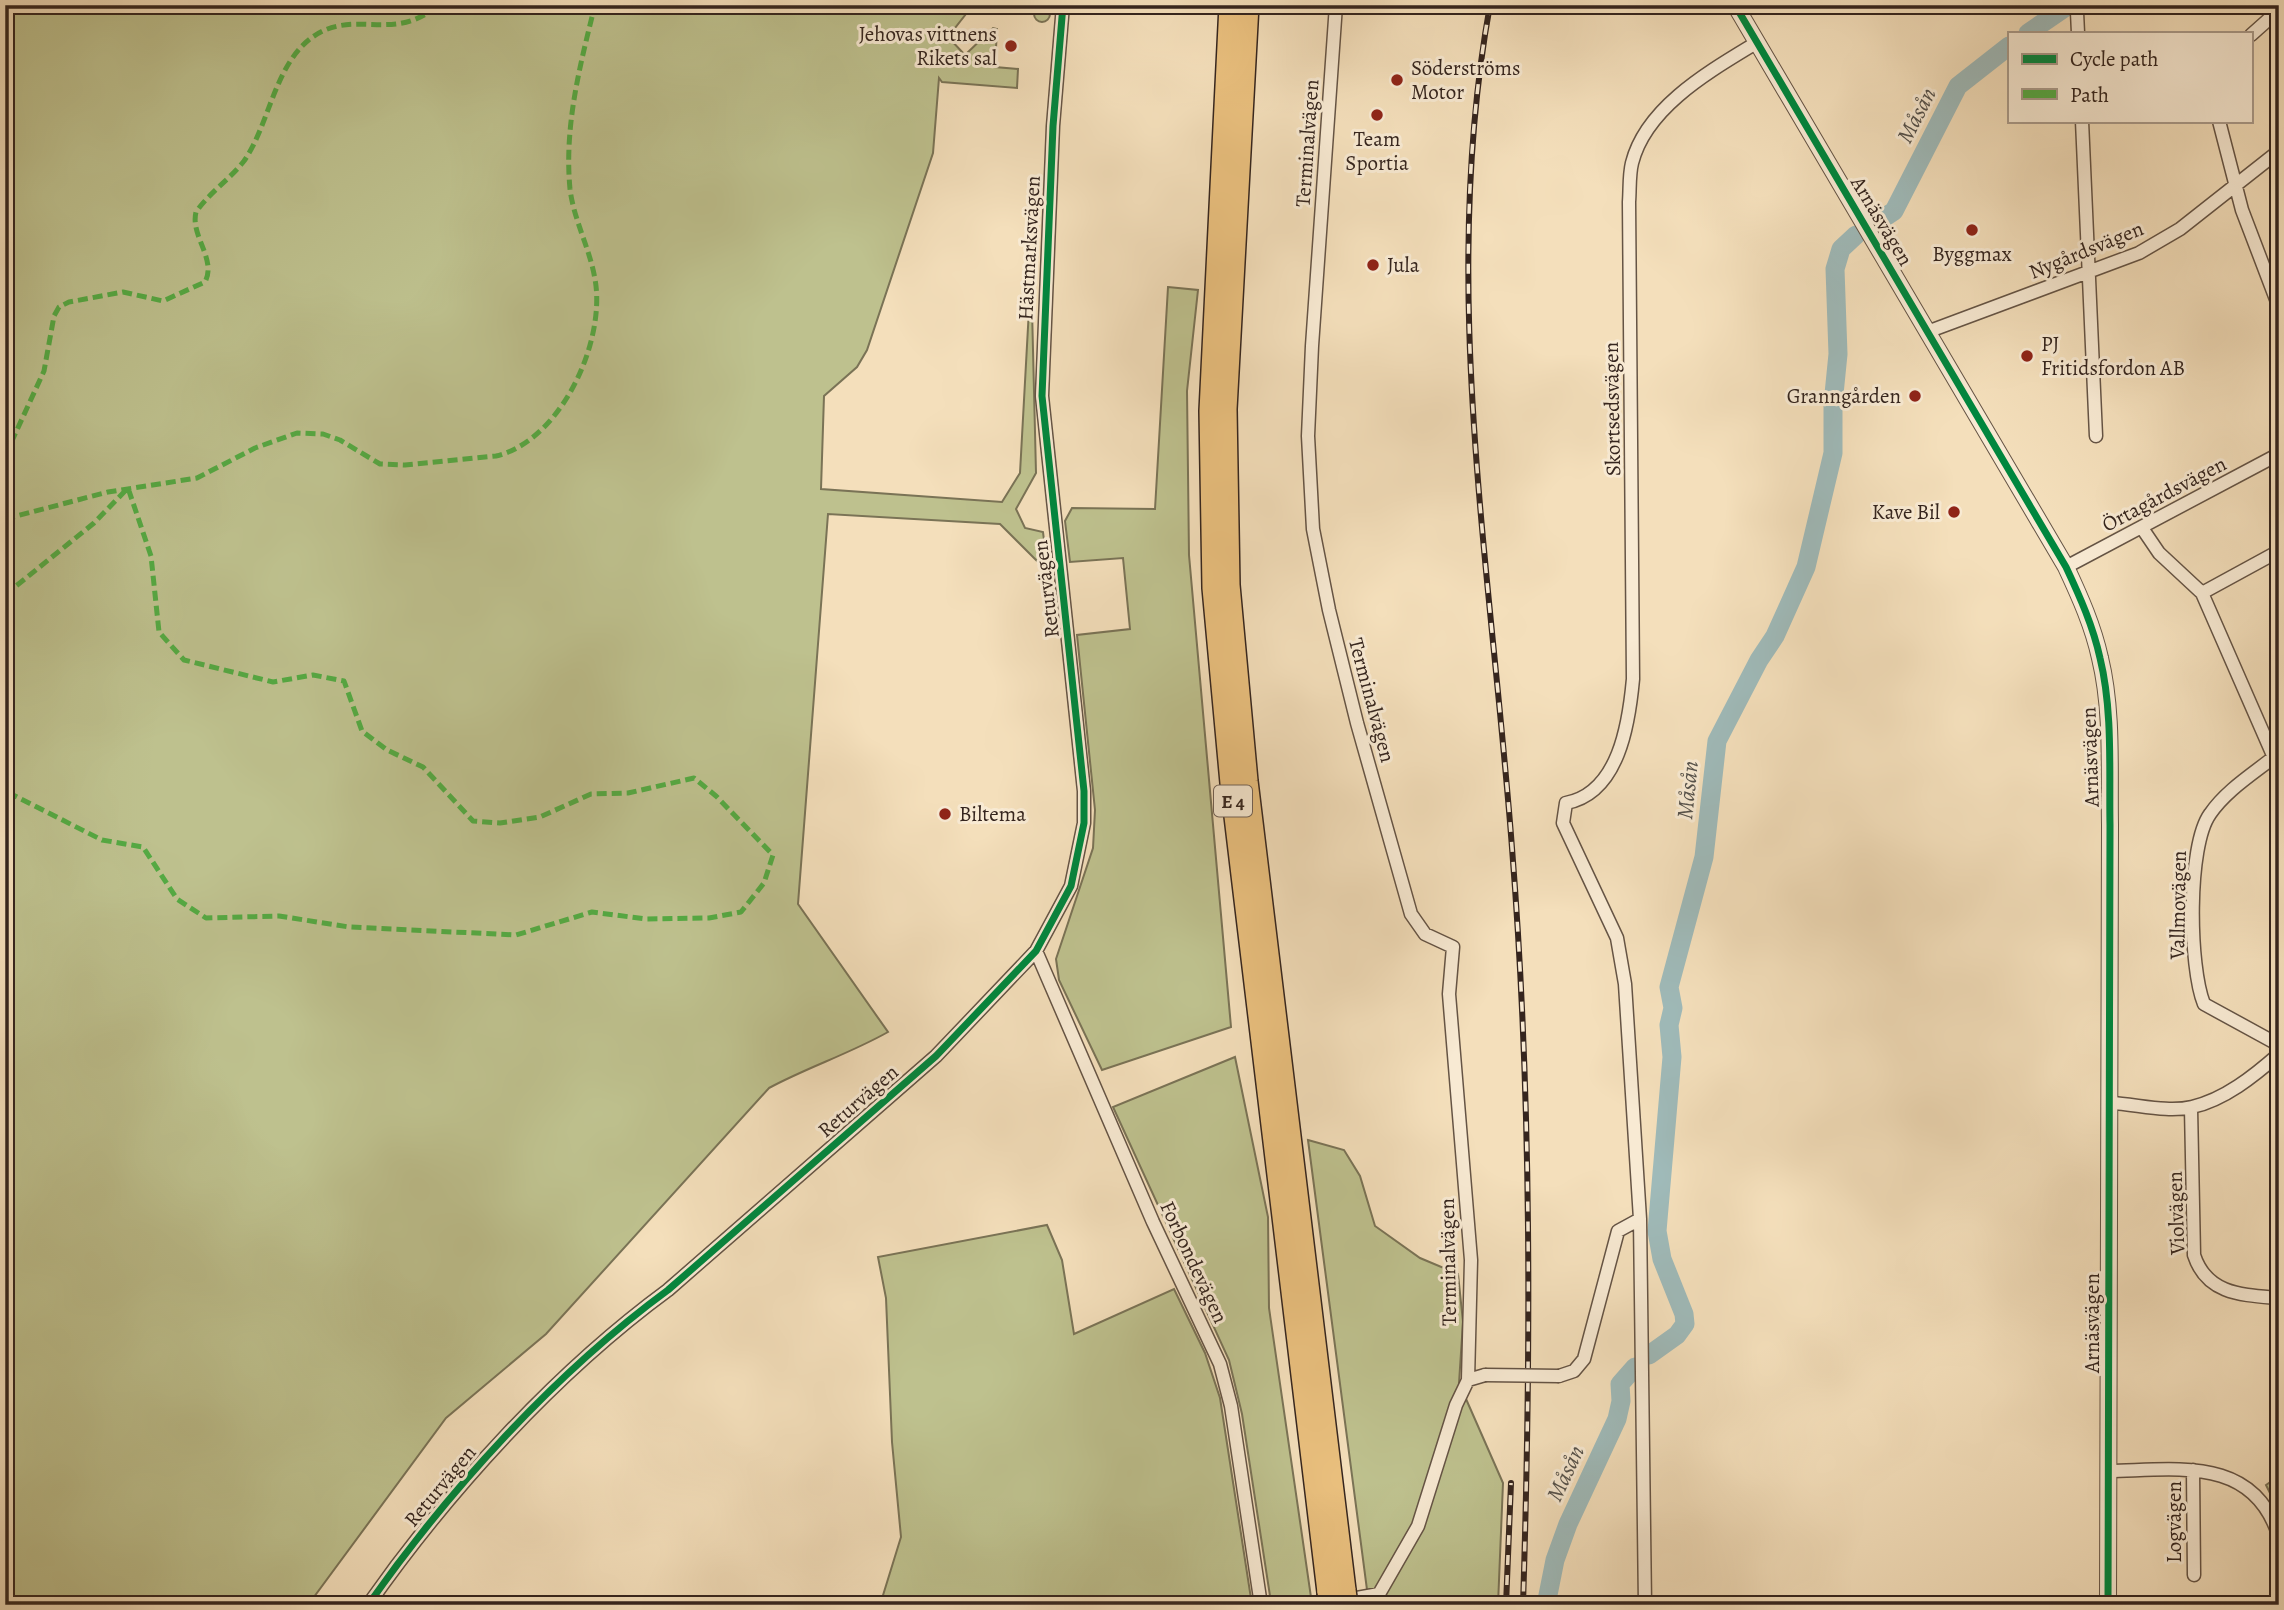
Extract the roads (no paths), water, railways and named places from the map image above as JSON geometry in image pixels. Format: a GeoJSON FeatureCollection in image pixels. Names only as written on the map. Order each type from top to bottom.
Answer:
{"type":"FeatureCollection","features":[{"type":"Feature","properties":{"kind":"highway","name":"E 4"},"geometry":{"type":"LineString","coordinates":[[1230,5],[1210,411],[1213,588],[1231,783],[1334,1599]]}},
{"type":"Feature","properties":{"kind":"highway","name":"E 4"},"geometry":{"type":"LineString","coordinates":[[1248,5],[1226,408],[1229,585],[1244,754],[1334,1599]]}},
{"type":"Feature","properties":{"kind":"street","name":"Hästmarksvägen"},"geometry":{"type":"LineString","coordinates":[[1052,493],[1041,359],[1063,5]]}},
{"type":"Feature","properties":{"kind":"street","name":"Terminalvägen"},"geometry":{"type":"LineString","coordinates":[[1336,5],[1311,346],[1307,436],[1312,529],[1357,723],[1411,914],[1425,934],[1453,947],[1449,994],[1471,1260],[1468,1380]]}},
{"type":"Feature","properties":{"kind":"street","name":"Arnäsvägen"},"geometry":{"type":"LineString","coordinates":[[1735,5],[2066,567],[2090,620],[2101,660],[2106,700],[2110,825],[2108,1605]]}},
{"type":"Feature","properties":{"kind":"street"},"geometry":{"type":"LineString","coordinates":[[2252,34],[2279,10]]}},
{"type":"Feature","properties":{"kind":"street"},"geometry":{"type":"LineString","coordinates":[[2077,12],[2078,32]]}},
{"type":"Feature","properties":{"kind":"street","name":"Skortsedsvägen"},"geometry":{"type":"LineString","coordinates":[[1640,1219],[1625,984],[1617,938],[1563,823],[1566,803],[1578,800],[1601,780],[1625,739],[1630,714],[1633,680],[1629,202],[1632,163],[1647,131],[1668,106],[1709,72],[1756,43]]}},
{"type":"Feature","properties":{"kind":"street"},"geometry":{"type":"LineString","coordinates":[[2082,122],[2091,270],[2096,436]]}},
{"type":"Feature","properties":{"kind":"street"},"geometry":{"type":"LineString","coordinates":[[2219,122],[2242,210],[2275,287],[2279,307]]}},
{"type":"Feature","properties":{"kind":"street","name":"Nygårdsvägen"},"geometry":{"type":"LineString","coordinates":[[1927,332],[2139,253],[2180,229],[2279,151]]}},
{"type":"Feature","properties":{"kind":"street","name":"Örtagårdsvägen"},"geometry":{"type":"LineString","coordinates":[[2066,567],[2279,454]]}},
{"type":"Feature","properties":{"kind":"street","name":"Returvägen"},"geometry":{"type":"LineString","coordinates":[[368,1605],[446,1503],[503,1440],[640,1310],[668,1290],[936,1056],[1036,951],[1071,886],[1084,823],[1084,791],[1066,598],[1052,493]]}},
{"type":"Feature","properties":{"kind":"street"},"geometry":{"type":"LineString","coordinates":[[2142,528],[2159,552],[2202,593],[2277,760]]}},
{"type":"Feature","properties":{"kind":"street"},"geometry":{"type":"LineString","coordinates":[[2202,593],[2279,551]]}},
{"type":"Feature","properties":{"kind":"street","name":"Vallmovägen"},"geometry":{"type":"LineString","coordinates":[[2277,760],[2226,796],[2209,814],[2199,835],[2194,861],[2194,936],[2199,992],[2204,1004],[2279,1045]]}},
{"type":"Feature","properties":{"kind":"street","name":"Forbondevägen"},"geometry":{"type":"LineString","coordinates":[[1036,951],[1153,1222],[1220,1364],[1231,1406],[1261,1605]]}},
{"type":"Feature","properties":{"kind":"street"},"geometry":{"type":"LineString","coordinates":[[2110,1103],[2191,1108],[2223,1094],[2257,1073],[2279,1054]]}},
{"type":"Feature","properties":{"kind":"street","name":"Violvägen"},"geometry":{"type":"LineString","coordinates":[[2191,1108],[2194,1255],[2197,1264],[2211,1283],[2224,1290],[2279,1298]]}},
{"type":"Feature","properties":{"kind":"street"},"geometry":{"type":"LineString","coordinates":[[1334,1599],[1379,1594],[1418,1526],[1457,1405],[1468,1380],[1485,1374],[1559,1376],[1574,1371],[1584,1359],[1619,1231],[1640,1219],[1645,1605]]}},
{"type":"Feature","properties":{"kind":"street"},"geometry":{"type":"LineString","coordinates":[[2109,1471],[2193,1470],[2222,1475],[2249,1489],[2264,1506],[2279,1537]]}},
{"type":"Feature","properties":{"kind":"street","name":"Logvägen"},"geometry":{"type":"LineString","coordinates":[[2193,1470],[2194,1575]]}},
{"type":"Feature","properties":{"kind":"waterway","name":"Måsån"},"geometry":{"type":"LineString","coordinates":[[2029,32],[2069,5]]}},
{"type":"Feature","properties":{"kind":"waterway","name":"Måsån"},"geometry":{"type":"LineString","coordinates":[[1882,219],[1894,211],[1958,86],[2008,47]]}},
{"type":"Feature","properties":{"kind":"waterway","name":"Måsån"},"geometry":{"type":"LineString","coordinates":[[1649,1355],[1677,1335],[1685,1324],[1684,1314],[1662,1259],[1657,1231],[1672,1057],[1669,1025],[1673,1008],[1669,987],[1704,857],[1717,741],[1759,660],[1775,636],[1806,567],[1833,453],[1833,404],[1838,354],[1835,269],[1841,249],[1856,235]]}},
{"type":"Feature","properties":{"kind":"waterway","name":"Måsån"},"geometry":{"type":"LineString","coordinates":[[1546,1605],[1555,1560],[1568,1524],[1617,1419],[1621,1401],[1620,1384],[1635,1367]]}},
{"type":"Feature","properties":{"kind":"railway"},"geometry":{"type":"LineString","coordinates":[[1490,5],[1475,110],[1469,215],[1469,321],[1482,532],[1512,848],[1523,1037],[1528,1226],[1523,1605]]}},
{"type":"Feature","properties":{"kind":"railway"},"geometry":{"type":"LineString","coordinates":[[1506,1605],[1511,1483]]}},
{"type":"Feature","properties":{"kind":"place","name":"Jehovas vittnens Rikets sal"},"geometry":{"type":"Point","coordinates":[1011,46]}},
{"type":"Feature","properties":{"kind":"place","name":"Söderströms Motor"},"geometry":{"type":"Point","coordinates":[1397,80]}},
{"type":"Feature","properties":{"kind":"place","name":"Team Sportia"},"geometry":{"type":"Point","coordinates":[1377,115]}},
{"type":"Feature","properties":{"kind":"place","name":"Byggmax"},"geometry":{"type":"Point","coordinates":[1972,230]}},
{"type":"Feature","properties":{"kind":"place","name":"Jula"},"geometry":{"type":"Point","coordinates":[1373,265]}},
{"type":"Feature","properties":{"kind":"place","name":"PJ Fritidsfordon AB"},"geometry":{"type":"Point","coordinates":[2027,356]}},
{"type":"Feature","properties":{"kind":"place","name":"Granngården"},"geometry":{"type":"Point","coordinates":[1915,396]}},
{"type":"Feature","properties":{"kind":"place","name":"Kave Bil"},"geometry":{"type":"Point","coordinates":[1954,512]}},
{"type":"Feature","properties":{"kind":"place","name":"Biltema"},"geometry":{"type":"Point","coordinates":[945,814]}}]}
